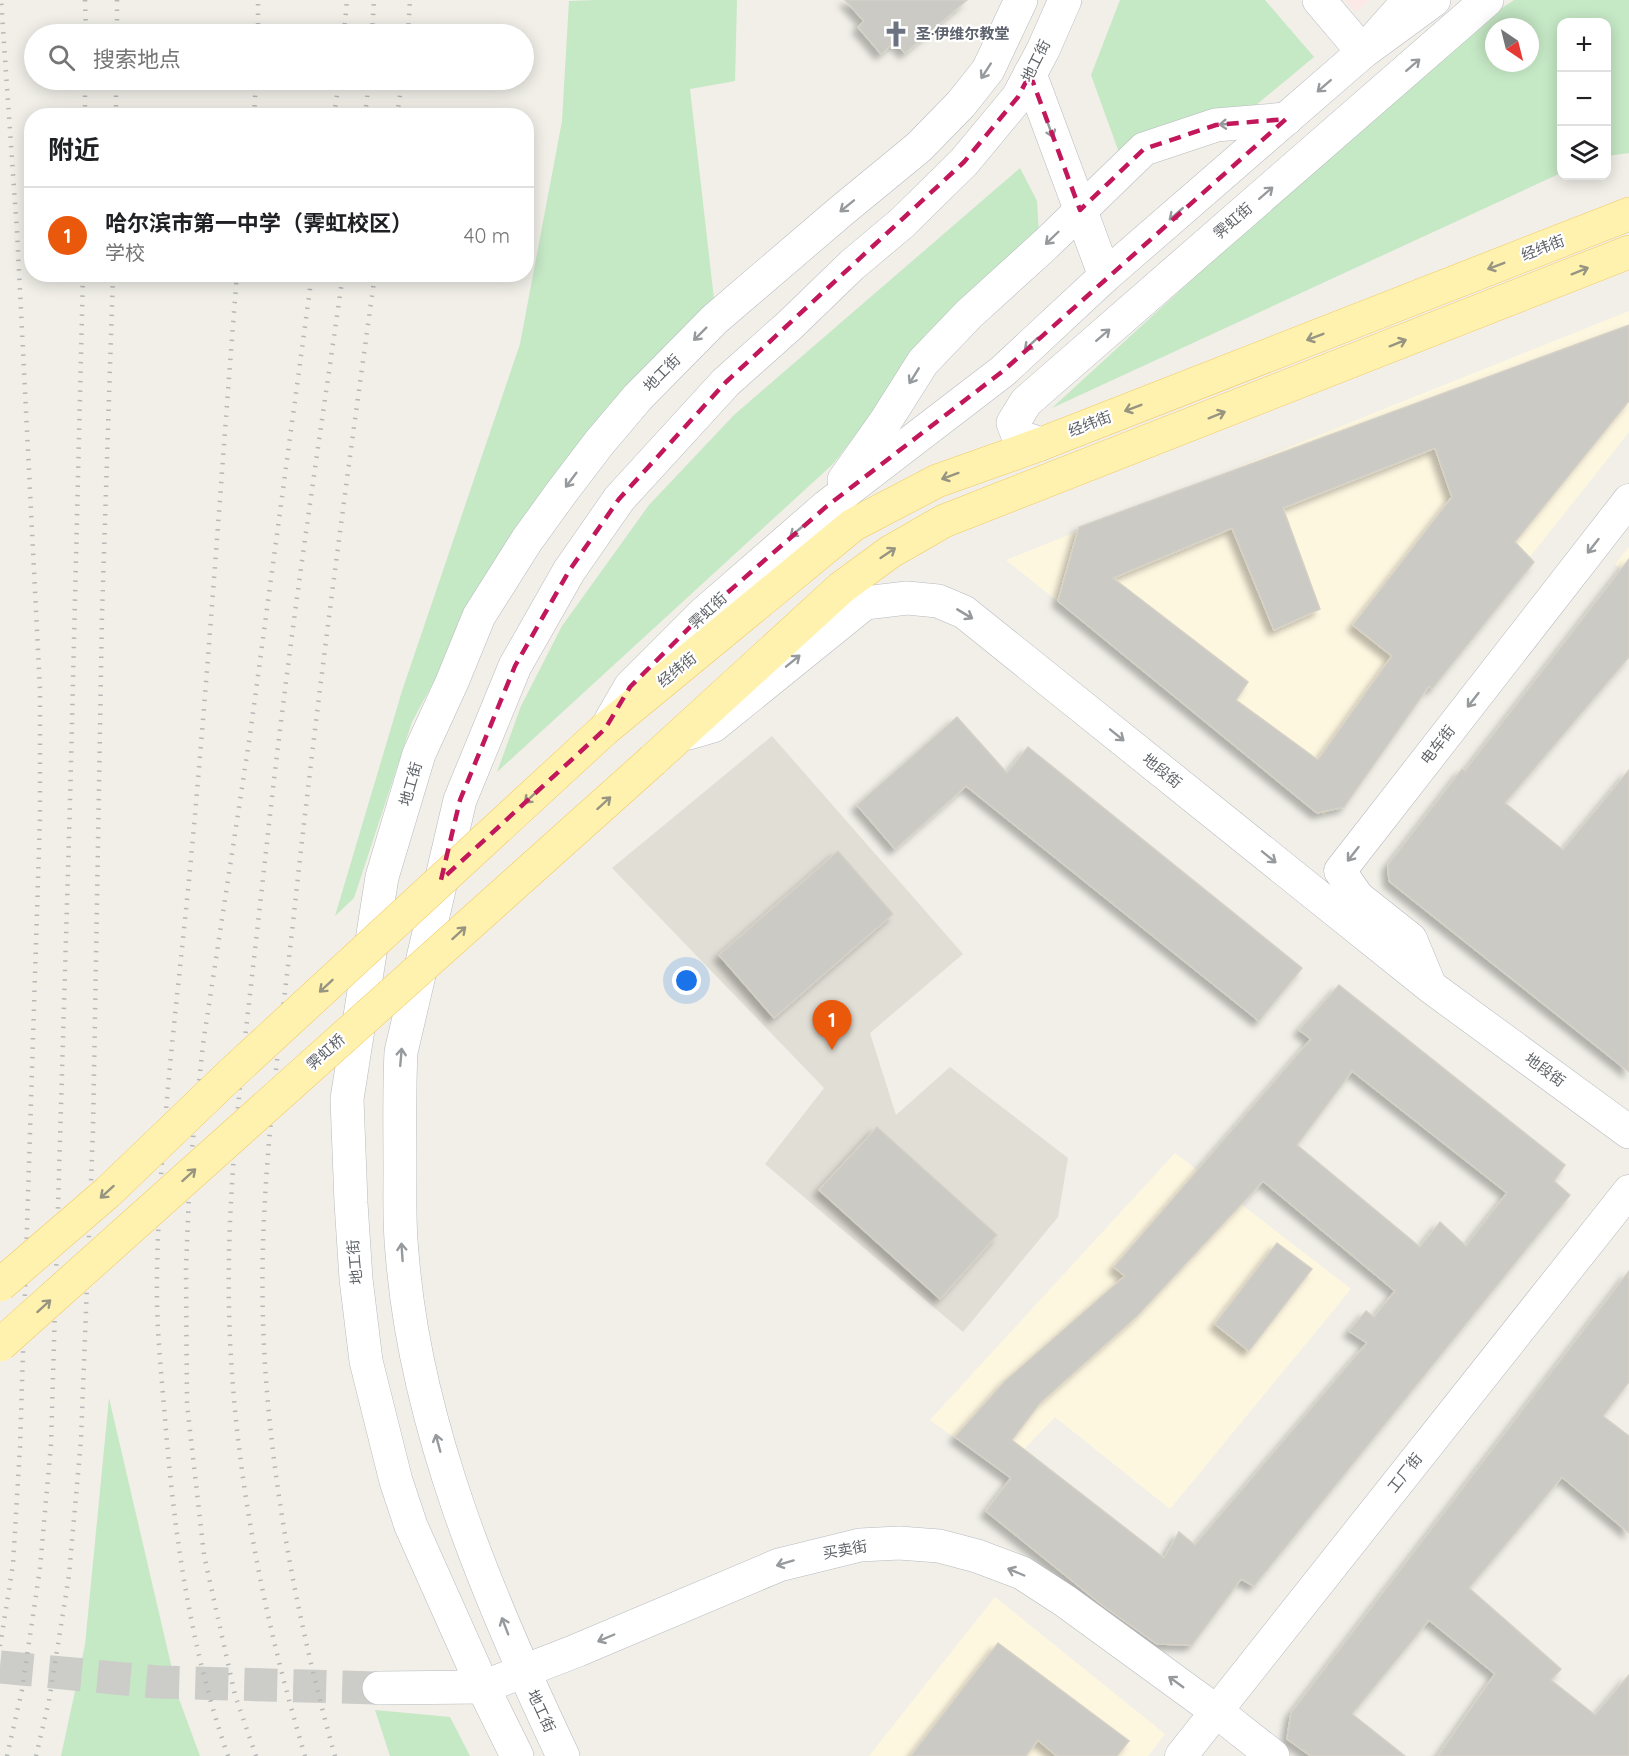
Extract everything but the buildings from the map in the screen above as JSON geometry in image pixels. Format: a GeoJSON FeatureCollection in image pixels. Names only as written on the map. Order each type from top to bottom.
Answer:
{"type":"FeatureCollection","features":[{"type":"Feature","properties":{"kind":"main road","name":"地工街"},"geometry":{"type":"LineString","coordinates":[[517,1756],[483,1687],[411,1526],[396,1482],[366,1361],[356,1279],[347,1099],[382,877],[419,754],[479,616],[527,540],[599,443],[638,397],[715,319],[919,147],[961,104],[988,70],[1021,0]]}},
{"type":"Feature","properties":{"kind":"main road","name":"地工街"},"geometry":{"type":"LineString","coordinates":[[563,1756],[523,1672],[447,1474],[429,1409],[414,1341],[402,1252],[399,1089],[401,1052],[460,800],[515,666],[569,571],[619,500],[726,382],[852,265],[902,223],[964,162],[1018,97],[1043,50],[1065,0]]}},
{"type":"Feature","properties":{"kind":"main road"},"geometry":{"type":"LineString","coordinates":[[1319,0],[1363,52]]}},
{"type":"Feature","properties":{"kind":"main road","name":"霁虹街"},"geometry":{"type":"LineString","coordinates":[[1363,52],[1409,0]]}},
{"type":"Feature","properties":{"kind":"main road","name":"霁虹街"},"geometry":{"type":"LineString","coordinates":[[605,729],[630,687],[704,614],[827,506],[1003,371],[1105,276],[1363,52],[1434,0]]}},
{"type":"Feature","properties":{"kind":"main road","name":"霁虹街"},"geometry":{"type":"LineString","coordinates":[[1041,444],[1018,436],[1013,423],[1026,402],[1487,0]]}},
{"type":"Feature","properties":{"kind":"main road"},"geometry":{"type":"LineString","coordinates":[[1030,74],[1105,276]]}},
{"type":"Feature","properties":{"kind":"main road","name":"霁虹街"},"geometry":{"type":"LineString","coordinates":[[827,506],[923,362],[969,314],[1144,149],[1216,125],[1286,119]]}},
{"type":"Feature","properties":{"kind":"main road","name":"经纬街"},"geometry":{"type":"LineString","coordinates":[[605,729],[853,525],[937,481],[1041,444],[1629,214]]}},
{"type":"Feature","properties":{"kind":"main road"},"geometry":{"type":"LineString","coordinates":[[664,749],[841,588],[890,552],[944,521],[1629,252]]}},
{"type":"Feature","properties":{"kind":"main road","name":"地段街"},"geometry":{"type":"LineString","coordinates":[[664,749],[713,726],[865,603],[907,598],[938,601],[964,612],[1431,987],[1629,1132]]}},
{"type":"Feature","properties":{"kind":"main road"},"geometry":{"type":"LineString","coordinates":[[0,1285],[108,1192],[231,1074],[605,729]]}},
{"type":"Feature","properties":{"kind":"main road","name":"霁虹桥"},"geometry":{"type":"LineString","coordinates":[[0,1345],[664,749]]}},
{"type":"Feature","properties":{"kind":"main road","name":"买卖街"},"geometry":{"type":"LineString","coordinates":[[380,1688],[483,1687],[779,1565],[860,1545],[899,1543],[939,1546],[977,1556],[1022,1573],[1065,1601],[1216,1711],[1272,1756]]}},
{"type":"Feature","properties":{"kind":"street","name":"电车街"},"geometry":{"type":"LineString","coordinates":[[1431,987],[1411,939],[1358,897],[1340,871],[1629,500]]}},
{"type":"Feature","properties":{"kind":"street","name":"工厂街"},"geometry":{"type":"LineString","coordinates":[[1181,1756],[1629,1191]]}},
{"type":"Feature","properties":{"kind":"highlighted area"},"geometry":{"type":"Polygon","coordinates":[[[1030,74],[1080,210],[1144,149],[1216,125],[1286,119],[1003,371],[827,506],[704,613],[630,687],[605,729],[441,880],[460,800],[515,666],[569,571],[619,499],[726,382],[964,162],[1018,97],[1030,74]]]}},
{"type":"Feature","properties":{"kind":"shaded area"},"geometry":{"type":"Polygon","coordinates":[[[1345,0],[1369,0],[1356,12],[1345,0]]]}},
{"type":"Feature","properties":{"kind":"shaded area"},"geometry":{"type":"Polygon","coordinates":[[[1629,311],[1629,432],[1324,816],[1006,560],[1629,311]]]}},
{"type":"Feature","properties":{"kind":"shaded area"},"geometry":{"type":"Polygon","coordinates":[[[1629,547],[1629,576],[1615,564],[1629,547]]]}},
{"type":"Feature","properties":{"kind":"shaded area"},"geometry":{"type":"Polygon","coordinates":[[[772,736],[963,954],[870,1033],[896,1115],[950,1067],[1068,1158],[1058,1217],[963,1332],[765,1164],[824,1088],[612,868],[772,736]]]}},
{"type":"Feature","properties":{"kind":"shaded area"},"geometry":{"type":"Polygon","coordinates":[[[1175,1153],[1351,1289],[1170,1509],[1055,1417],[1002,1472],[930,1420],[1175,1153]]]}},
{"type":"Feature","properties":{"kind":"shaded area"},"geometry":{"type":"Polygon","coordinates":[[[995,1597],[1165,1734],[1148,1756],[869,1756],[995,1597]]]}},
{"type":"Feature","properties":{"kind":"green space"},"geometry":{"type":"Polygon","coordinates":[[[737,0],[735,81],[690,89],[714,299],[455,642],[412,722],[354,898],[335,916],[402,691],[520,344],[532,282],[534,282],[534,270],[562,121],[569,1],[737,0]]]}},
{"type":"Feature","properties":{"kind":"green space"},"geometry":{"type":"Polygon","coordinates":[[[1120,0],[1265,0],[1314,57],[1256,105],[1126,172],[1091,75],[1120,0]]]}},
{"type":"Feature","properties":{"kind":"green space"},"geometry":{"type":"Polygon","coordinates":[[[1514,0],[1629,0],[1629,153],[1611,155],[1611,18],[1557,18],[1557,175],[1052,408],[1451,42],[1485,19],[1485,72],[1539,72],[1539,18],[1487,18],[1514,0]]]}},
{"type":"Feature","properties":{"kind":"green space"},"geometry":{"type":"Polygon","coordinates":[[[1020,168],[1037,201],[1039,234],[934,334],[833,464],[497,772],[521,706],[562,626],[649,505],[734,415],[1020,168]]]}},
{"type":"Feature","properties":{"kind":"green space"},"geometry":{"type":"Polygon","coordinates":[[[109,1398],[179,1699],[200,1756],[61,1756],[85,1645],[109,1398]]]}},
{"type":"Feature","properties":{"kind":"green space"},"geometry":{"type":"Polygon","coordinates":[[[375,1710],[450,1717],[470,1756],[390,1756],[375,1710]]]}},
{"type":"Feature","properties":{"kind":"tunnel"},"geometry":{"type":"LineString","coordinates":[[0,1667],[157,1682],[379,1688]]}},
{"type":"Feature","properties":{"kind":"railway"},"geometry":{"type":"LineString","coordinates":[[0,1646],[13,1565],[20,1447],[40,818],[40,690],[17,231],[1,0]]}},
{"type":"Feature","properties":{"kind":"railway"},"geometry":{"type":"LineString","coordinates":[[85,0],[86,24]]}},
{"type":"Feature","properties":{"kind":"railway"},"geometry":{"type":"LineString","coordinates":[[117,0],[117,24]]}},
{"type":"Feature","properties":{"kind":"railway"},"geometry":{"type":"LineString","coordinates":[[258,0],[258,24]]}},
{"type":"Feature","properties":{"kind":"railway"},"geometry":{"type":"LineString","coordinates":[[345,24],[347,0]]}},
{"type":"Feature","properties":{"kind":"railway"},"geometry":{"type":"LineString","coordinates":[[373,24],[374,0]]}},
{"type":"Feature","properties":{"kind":"railway"},"geometry":{"type":"LineString","coordinates":[[409,24],[410,0]]}},
{"type":"Feature","properties":{"kind":"railway"},"geometry":{"type":"LineString","coordinates":[[85,90],[85,108]]}},
{"type":"Feature","properties":{"kind":"railway"},"geometry":{"type":"LineString","coordinates":[[116,90],[116,108]]}},
{"type":"Feature","properties":{"kind":"railway"},"geometry":{"type":"LineString","coordinates":[[254,108],[255,90]]}},
{"type":"Feature","properties":{"kind":"railway"},"geometry":{"type":"LineString","coordinates":[[335,108],[338,90]]}},
{"type":"Feature","properties":{"kind":"railway"},"geometry":{"type":"LineString","coordinates":[[366,108],[368,90]]}},
{"type":"Feature","properties":{"kind":"railway"},"geometry":{"type":"LineString","coordinates":[[398,108],[401,90]]}},
{"type":"Feature","properties":{"kind":"railway"},"geometry":{"type":"LineString","coordinates":[[7,1756],[22,1690],[40,1568],[51,1444],[83,282]]}},
{"type":"Feature","properties":{"kind":"railway"},"geometry":{"type":"LineString","coordinates":[[36,1756],[49,1701],[69,1575],[81,1440],[93,1130],[102,614],[113,282]]}},
{"type":"Feature","properties":{"kind":"railway"},"geometry":{"type":"LineString","coordinates":[[228,1756],[203,1673],[179,1547],[159,1347],[157,1294],[161,1177],[196,805],[236,282]]}},
{"type":"Feature","properties":{"kind":"railway"},"geometry":{"type":"LineString","coordinates":[[256,1756],[235,1695],[204,1555],[187,1404],[186,1268],[190,1168],[203,1044],[250,735],[311,282]]}},
{"type":"Feature","properties":{"kind":"railway"},"geometry":{"type":"LineString","coordinates":[[305,1756],[278,1658],[256,1559],[240,1459],[231,1358],[229,1249],[240,1086],[276,766],[342,282]]}},
{"type":"Feature","properties":{"kind":"railway"},"geometry":{"type":"LineString","coordinates":[[335,1756],[296,1595],[277,1484],[270,1429],[263,1320],[264,1220],[281,1022],[321,680],[374,282]]}},
{"type":"Feature","properties":{"kind":"place","name":"圣·伊维尔教堂"},"geometry":{"type":"Point","coordinates":[896,34]}},
{"type":"Feature","properties":{"kind":"place","name":"哈尔滨市第一中学（霁虹校区）"},"geometry":{"type":"Point","coordinates":[832,1050]}}]}
